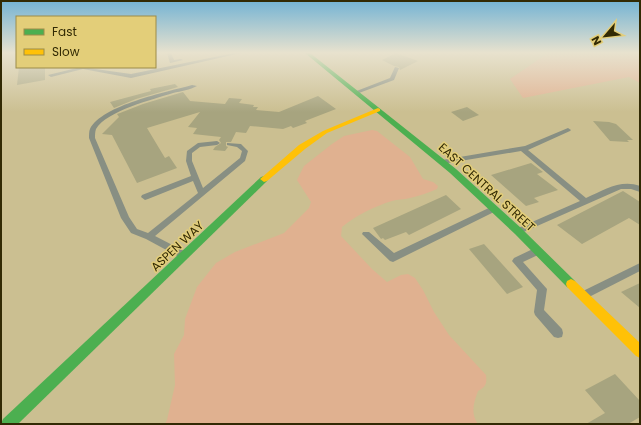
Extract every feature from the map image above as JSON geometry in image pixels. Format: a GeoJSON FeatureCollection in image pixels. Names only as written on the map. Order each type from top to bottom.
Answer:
{"type":"FeatureCollection","features":[{"type":"Feature","properties":{"kind":"main road","name":"EAST CENTRAL STREET"},"geometry":{"type":"LineString","coordinates":[[332,73],[442,162],[493,208],[640,352]]}},
{"type":"Feature","properties":{"kind":"main road","name":"ASPEN WAY"},"geometry":{"type":"LineString","coordinates":[[8,424],[47,389],[129,307],[245,196],[295,152],[318,136],[345,122],[378,110]]}},
{"type":"Feature","properties":{"kind":"lane"},"geometry":{"type":"LineString","coordinates":[[51,75],[57,73]]}},
{"type":"Feature","properties":{"kind":"lane"},"geometry":{"type":"LineString","coordinates":[[119,73],[131,76],[139,73]]}},
{"type":"Feature","properties":{"kind":"lane"},"geometry":{"type":"LineString","coordinates":[[356,92],[392,79],[394,73]]}},
{"type":"Feature","properties":{"kind":"lane"},"geometry":{"type":"LineString","coordinates":[[184,256],[149,237],[134,231],[125,218],[92,138],[93,129],[102,118],[114,110],[194,86]]}},
{"type":"Feature","properties":{"kind":"lane"},"geometry":{"type":"LineString","coordinates":[[442,162],[523,149],[568,130]]}},
{"type":"Feature","properties":{"kind":"lane"},"geometry":{"type":"LineString","coordinates":[[202,194],[189,161],[189,152],[198,145],[217,143]]}},
{"type":"Feature","properties":{"kind":"lane"},"geometry":{"type":"LineString","coordinates":[[149,237],[243,159],[244,151],[239,145],[230,144]]}},
{"type":"Feature","properties":{"kind":"lane"},"geometry":{"type":"LineString","coordinates":[[523,149],[585,201]]}},
{"type":"Feature","properties":{"kind":"lane"},"geometry":{"type":"LineString","coordinates":[[145,196],[195,177]]}},
{"type":"Feature","properties":{"kind":"lane"},"geometry":{"type":"LineString","coordinates":[[518,231],[620,186],[632,186],[640,189]]}},
{"type":"Feature","properties":{"kind":"lane"},"geometry":{"type":"LineString","coordinates":[[366,234],[393,258],[493,208]]}},
{"type":"Feature","properties":{"kind":"lane"},"geometry":{"type":"LineString","coordinates":[[537,250],[517,261],[542,289],[539,312],[558,333]]}},
{"type":"Feature","properties":{"kind":"lane"},"geometry":{"type":"LineString","coordinates":[[583,296],[640,267]]}},
{"type":"Feature","properties":{"kind":"shaded area"},"geometry":{"type":"Polygon","coordinates":[[[519,73],[640,73],[640,83],[629,77],[523,98],[510,79],[519,73]]]}},
{"type":"Feature","properties":{"kind":"shaded area"},"geometry":{"type":"Polygon","coordinates":[[[372,130],[377,131],[410,157],[423,179],[433,182],[438,186],[437,189],[427,193],[408,199],[394,200],[366,212],[342,227],[341,236],[372,269],[387,282],[401,275],[408,274],[415,278],[449,335],[486,375],[485,384],[483,388],[478,391],[474,403],[473,412],[478,424],[165,424],[175,385],[174,354],[184,335],[185,319],[197,287],[216,263],[235,252],[284,233],[309,208],[311,202],[297,180],[304,166],[344,136],[372,130]]]}},
{"type":"Feature","properties":{"kind":"building"},"geometry":{"type":"Polygon","coordinates":[[[18,73],[45,73],[45,80],[17,85],[18,73]]]}},
{"type":"Feature","properties":{"kind":"building"},"geometry":{"type":"Polygon","coordinates":[[[175,84],[178,87],[136,99],[114,108],[110,102],[151,91],[150,89],[175,84]]]}},
{"type":"Feature","properties":{"kind":"building"},"geometry":{"type":"Polygon","coordinates":[[[183,92],[190,101],[225,104],[229,98],[242,99],[239,103],[254,105],[253,107],[258,107],[256,110],[279,112],[318,96],[336,109],[305,121],[307,123],[293,128],[291,126],[283,129],[250,126],[246,133],[236,132],[231,142],[226,142],[226,146],[228,147],[225,151],[213,150],[221,143],[219,140],[221,137],[193,134],[197,128],[188,127],[200,112],[147,128],[165,158],[169,156],[177,168],[137,183],[112,135],[102,134],[119,117],[117,114],[143,104],[183,92]]]}},
{"type":"Feature","properties":{"kind":"building"},"geometry":{"type":"Polygon","coordinates":[[[467,107],[479,115],[463,121],[451,112],[467,107]]]}},
{"type":"Feature","properties":{"kind":"building"},"geometry":{"type":"Polygon","coordinates":[[[593,121],[616,124],[633,140],[627,140],[629,142],[610,141],[593,121]]]}},
{"type":"Feature","properties":{"kind":"building"},"geometry":{"type":"Polygon","coordinates":[[[531,163],[543,172],[537,174],[558,190],[534,198],[539,202],[526,206],[491,175],[531,163]]]}},
{"type":"Feature","properties":{"kind":"building"},"geometry":{"type":"Polygon","coordinates":[[[623,191],[640,202],[640,225],[629,218],[582,244],[557,225],[623,191]]]}},
{"type":"Feature","properties":{"kind":"building"},"geometry":{"type":"Polygon","coordinates":[[[446,195],[461,209],[409,235],[406,232],[385,240],[383,238],[381,239],[373,228],[446,195]]]}},
{"type":"Feature","properties":{"kind":"building"},"geometry":{"type":"Polygon","coordinates":[[[484,244],[523,287],[507,294],[469,249],[484,244]]]}},
{"type":"Feature","properties":{"kind":"building"},"geometry":{"type":"Polygon","coordinates":[[[640,283],[640,308],[621,292],[640,283]]]}},
{"type":"Feature","properties":{"kind":"building"},"geometry":{"type":"Polygon","coordinates":[[[615,374],[640,401],[640,417],[628,424],[586,424],[605,413],[585,390],[615,374]]]}},
{"type":"Feature","properties":{"kind":"traffic: fast"},"geometry":{"type":"LineString","coordinates":[[332,73],[453,171],[518,231],[571,284]]}},
{"type":"Feature","properties":{"kind":"traffic: fast"},"geometry":{"type":"LineString","coordinates":[[8,424],[264,179]]}},
{"type":"Feature","properties":{"kind":"traffic: slow"},"geometry":{"type":"LineString","coordinates":[[264,179],[302,147],[325,132],[378,110]]}},
{"type":"Feature","properties":{"kind":"traffic: slow"},"geometry":{"type":"LineString","coordinates":[[571,284],[640,352]]}}]}
